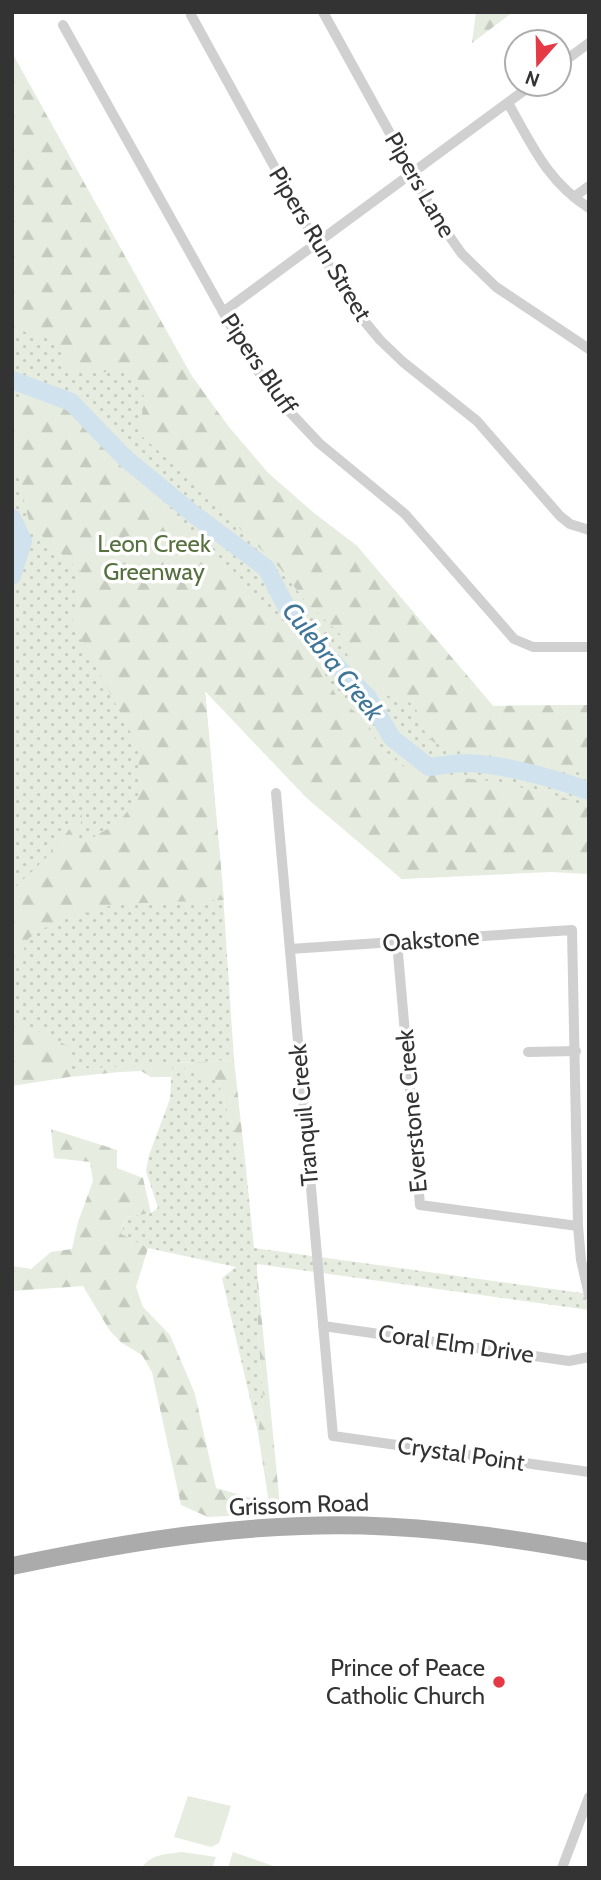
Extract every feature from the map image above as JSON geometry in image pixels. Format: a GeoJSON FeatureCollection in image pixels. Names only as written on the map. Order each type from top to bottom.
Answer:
{"type":"FeatureCollection","features":[{"type":"Feature","properties":{"kind":"main road","name":"Grissom Road"},"geometry":{"type":"LineString","coordinates":[[12,1566],[170,1537],[305,1525],[446,1531],[589,1552]]}},
{"type":"Feature","properties":{"kind":"street","name":"Pipers Lane"},"geometry":{"type":"LineString","coordinates":[[323,12],[436,217],[462,254],[496,287],[589,349]]}},
{"type":"Feature","properties":{"kind":"street","name":"Pipers Run Street"},"geometry":{"type":"LineString","coordinates":[[191,15],[356,311],[403,362],[477,421],[560,516],[584,529]]}},
{"type":"Feature","properties":{"kind":"street","name":"Pipers Bluff"},"geometry":{"type":"LineString","coordinates":[[63,25],[223,312],[257,370],[288,410],[319,443],[405,514],[508,634],[533,647],[589,647]]}},
{"type":"Feature","properties":{"kind":"street"},"geometry":{"type":"LineString","coordinates":[[573,55],[589,43]]}},
{"type":"Feature","properties":{"kind":"street"},"geometry":{"type":"LineString","coordinates":[[223,312],[515,98]]}},
{"type":"Feature","properties":{"kind":"street"},"geometry":{"type":"LineString","coordinates":[[508,103],[541,162],[557,183],[589,208]]}},
{"type":"Feature","properties":{"kind":"street"},"geometry":{"type":"LineString","coordinates":[[574,197],[589,186]]}},
{"type":"Feature","properties":{"kind":"street","name":"Tranquil Creek"},"geometry":{"type":"LineString","coordinates":[[276,793],[333,1436]]}},
{"type":"Feature","properties":{"kind":"street","name":"Oakstone"},"geometry":{"type":"LineString","coordinates":[[290,949],[572,930],[576,1051]]}},
{"type":"Feature","properties":{"kind":"street","name":"Everstone Creek"},"geometry":{"type":"LineString","coordinates":[[397,942],[420,1205],[578,1226]]}},
{"type":"Feature","properties":{"kind":"street"},"geometry":{"type":"LineString","coordinates":[[528,1052],[576,1051],[578,1226],[581,1260],[589,1295]]}},
{"type":"Feature","properties":{"kind":"street","name":"Coral Elm Drive"},"geometry":{"type":"LineString","coordinates":[[323,1326],[569,1360],[589,1357]]}},
{"type":"Feature","properties":{"kind":"street","name":"Crystal Point"},"geometry":{"type":"LineString","coordinates":[[333,1436],[589,1472]]}},
{"type":"Feature","properties":{"kind":"street"},"geometry":{"type":"LineString","coordinates":[[562,1868],[589,1797]]}},
{"type":"Feature","properties":{"kind":"green space"},"geometry":{"type":"Polygon","coordinates":[[[476,12],[513,12],[472,43],[476,12]]]}},
{"type":"Feature","properties":{"kind":"green space","name":"Leon Creek Greenway"},"geometry":{"type":"Polygon","coordinates":[[[12,53],[191,375],[228,426],[268,473],[357,546],[493,706],[589,705],[589,864],[402,879],[307,798],[205,691],[234,1060],[175,1063],[218,1081],[246,1169],[254,1248],[589,1294],[589,1310],[257,1264],[263,1398],[258,1433],[222,1278],[236,1267],[148,1248],[121,1235],[126,1217],[151,1213],[158,1208],[146,1171],[149,1155],[170,1099],[172,1064],[12,1073],[12,53]]]}},
{"type":"Feature","properties":{"kind":"green space"},"geometry":{"type":"Polygon","coordinates":[[[12,53],[191,375],[228,426],[268,473],[357,546],[493,706],[589,705],[589,770],[533,767],[481,757],[440,745],[430,739],[414,704],[385,695],[353,664],[347,654],[343,637],[306,602],[280,568],[178,468],[138,433],[145,399],[133,372],[70,372],[56,341],[12,328],[12,53]]]}},
{"type":"Feature","properties":{"kind":"green space"},"geometry":{"type":"Polygon","coordinates":[[[25,390],[77,415],[147,494],[232,569],[321,667],[337,697],[367,722],[379,746],[404,767],[428,774],[529,789],[562,797],[589,808],[589,874],[550,872],[402,879],[307,798],[205,691],[224,900],[116,904],[53,923],[29,938],[12,975],[12,890],[45,859],[82,814],[78,846],[118,823],[138,798],[139,748],[72,622],[81,572],[30,525],[12,451],[12,404],[25,390]]]}},
{"type":"Feature","properties":{"kind":"green space"},"geometry":{"type":"Polygon","coordinates":[[[12,1002],[16,1020],[68,1046],[71,1069],[234,1060],[246,1169],[218,1081],[173,1064],[171,1077],[151,1077],[141,1071],[120,1072],[12,1086],[12,1002]]]}},
{"type":"Feature","properties":{"kind":"green space"},"geometry":{"type":"Polygon","coordinates":[[[51,1129],[117,1150],[117,1168],[143,1178],[151,1213],[126,1217],[121,1234],[148,1248],[136,1287],[143,1307],[170,1335],[195,1394],[216,1488],[269,1503],[258,1433],[263,1398],[257,1271],[280,1506],[261,1514],[208,1517],[181,1505],[152,1372],[142,1355],[122,1343],[110,1331],[83,1286],[12,1291],[12,1266],[31,1269],[51,1252],[72,1249],[78,1222],[93,1181],[90,1162],[54,1158],[51,1129]]]}},
{"type":"Feature","properties":{"kind":"green space"},"geometry":{"type":"Polygon","coordinates":[[[188,1796],[231,1806],[219,1843],[211,1847],[174,1837],[188,1796]]]}},
{"type":"Feature","properties":{"kind":"green space"},"geometry":{"type":"Polygon","coordinates":[[[182,1852],[216,1857],[212,1868],[142,1868],[154,1857],[182,1852]]]}},
{"type":"Feature","properties":{"kind":"green space"},"geometry":{"type":"Polygon","coordinates":[[[233,1852],[279,1868],[228,1868],[233,1852]]]}},
{"type":"Feature","properties":{"kind":"waterway","name":"Culebra Creek"},"geometry":{"type":"LineString","coordinates":[[12,380],[71,402],[125,458],[192,513],[266,568],[286,606],[317,646],[367,696],[392,738],[429,767],[457,763],[498,766],[589,791]]}},
{"type":"Feature","properties":{"kind":"waterway"},"geometry":{"type":"LineString","coordinates":[[12,518],[23,541],[12,576]]}},
{"type":"Feature","properties":{"kind":"place","name":"Prince of Peace Catholic Church"},"geometry":{"type":"Point","coordinates":[499,1682]}}]}
